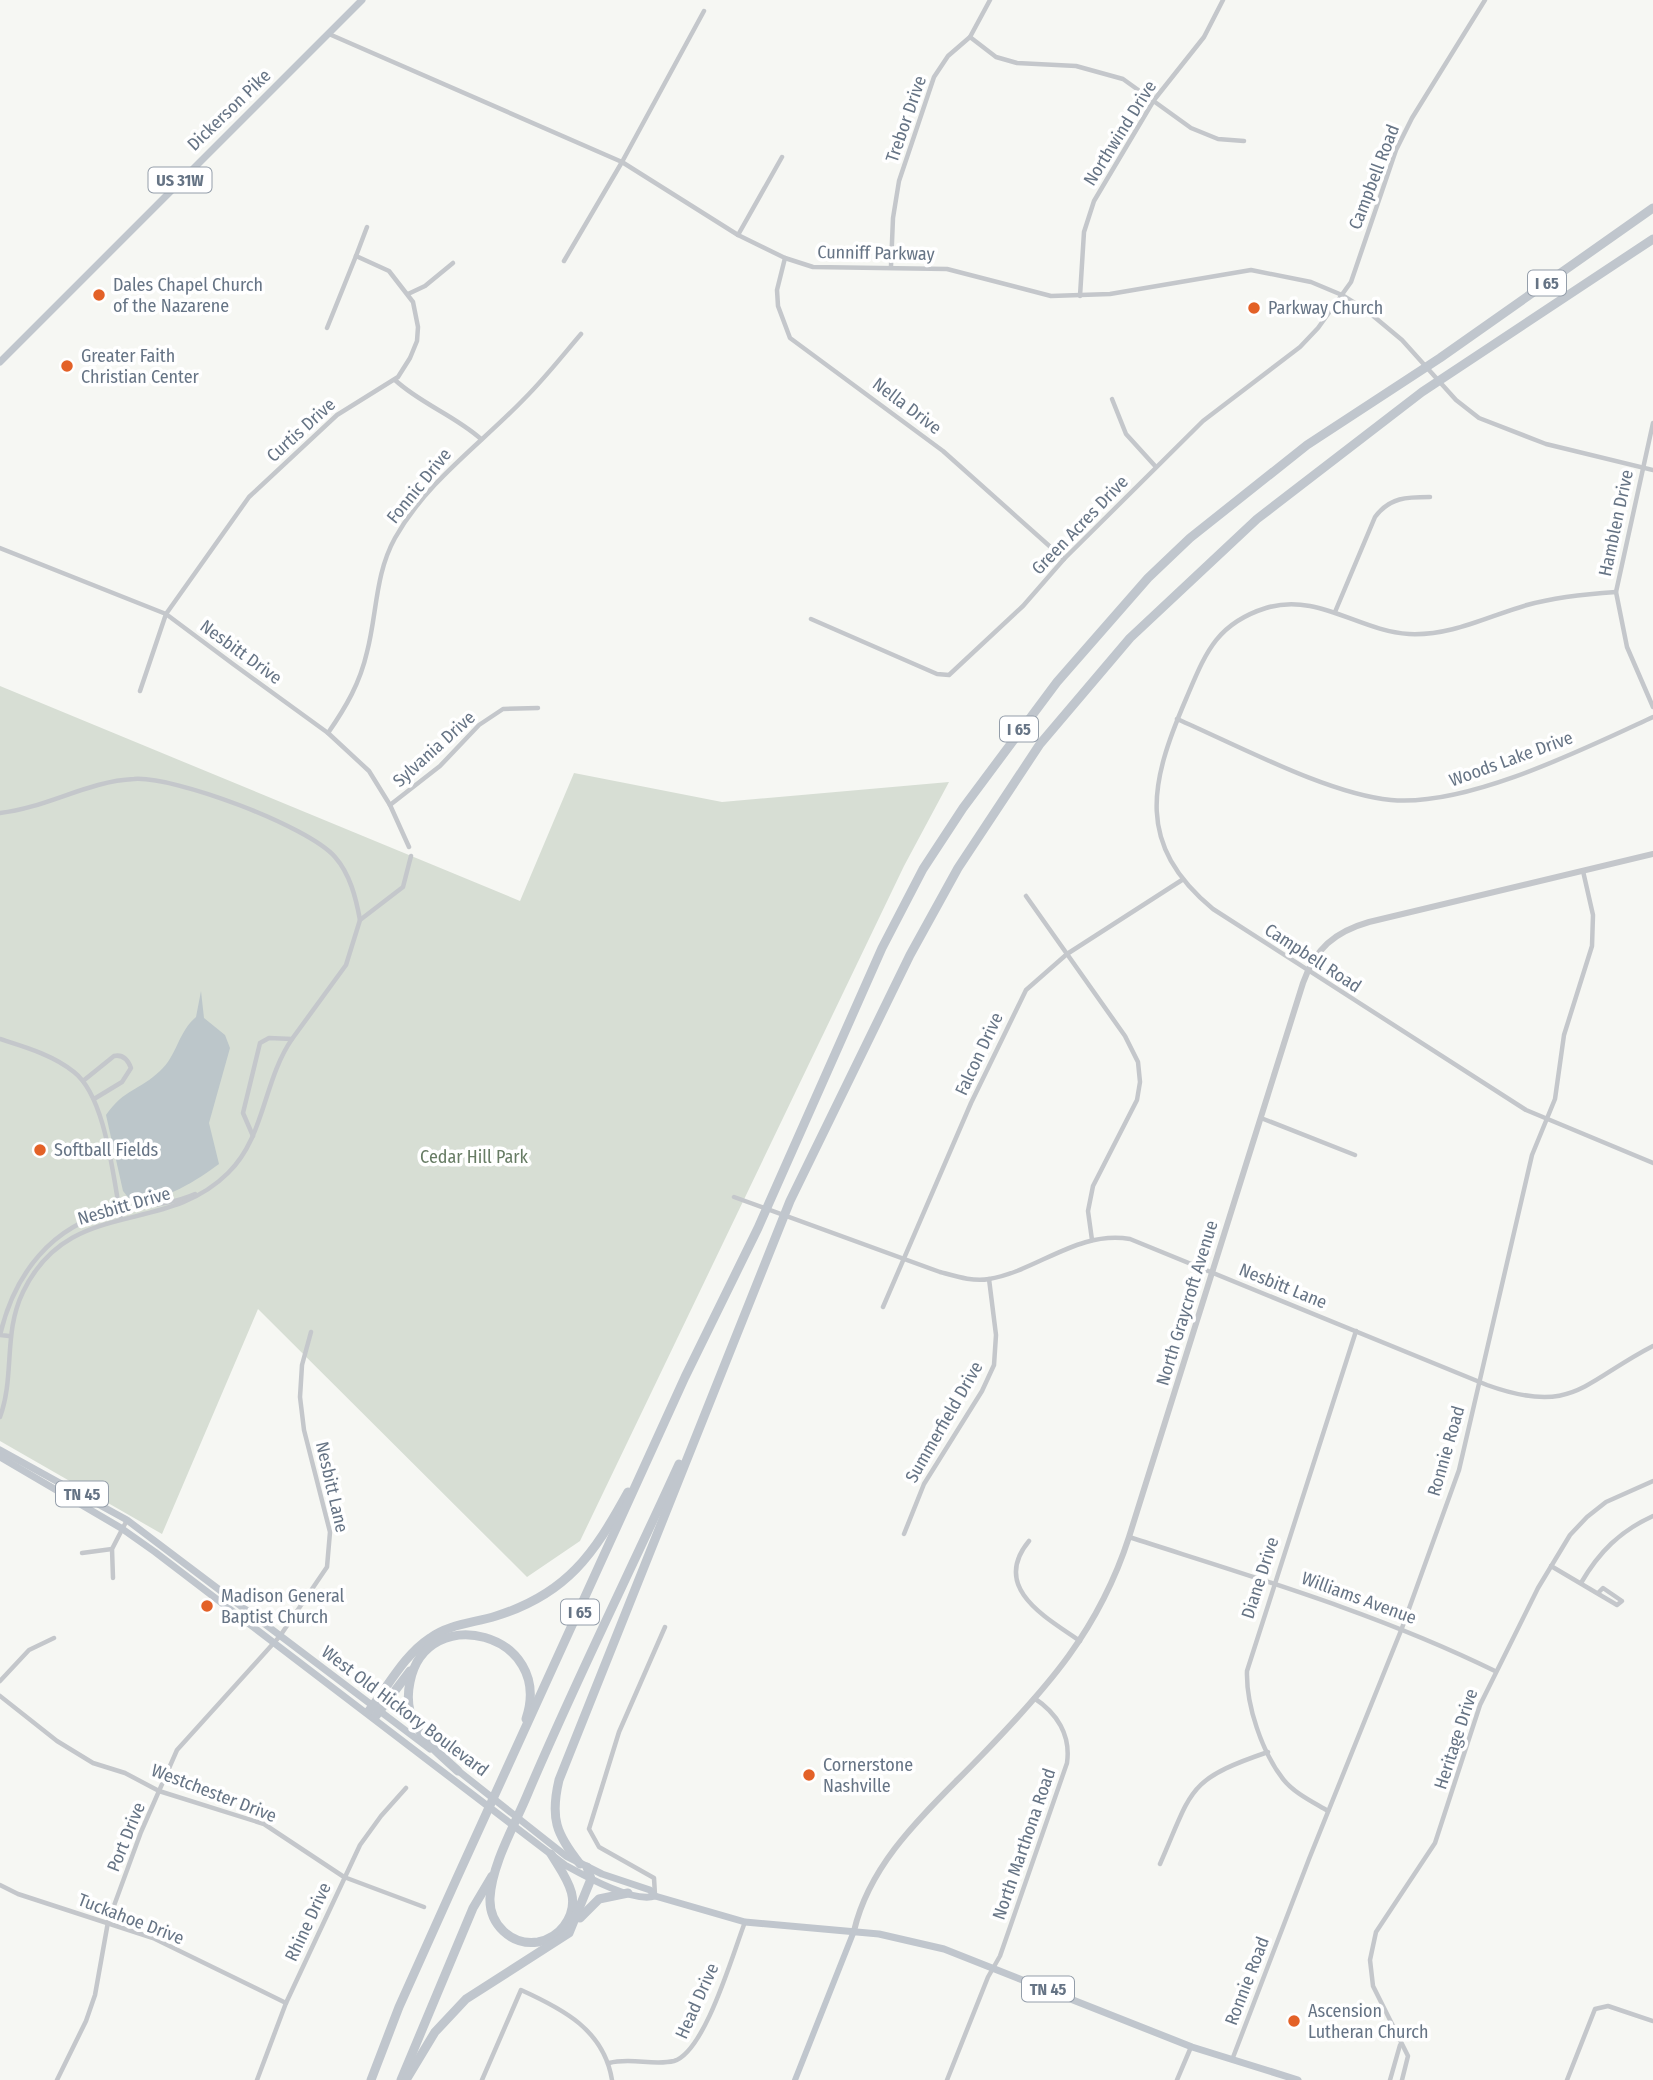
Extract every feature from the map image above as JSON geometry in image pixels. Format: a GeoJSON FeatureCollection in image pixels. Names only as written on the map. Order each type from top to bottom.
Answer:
{"type":"FeatureCollection","features":[{"type":"Feature","properties":{"kind":"highway","name":"I 65"},"geometry":{"type":"LineString","coordinates":[[371,2080],[399,2007],[658,1438],[774,1195],[882,948],[963,808],[1024,724],[1104,626],[1190,538],[1307,445],[1440,358],[1653,208]]}},
{"type":"Feature","properties":{"kind":"highway","name":"I 65"},"geometry":{"type":"LineString","coordinates":[[404,2080],[472,1908],[498,1865],[548,1747],[714,1387],[775,1233],[910,955],[952,878],[996,807],[1063,714],[1130,638],[1265,513],[1422,392],[1653,239]]}},
{"type":"Feature","properties":{"kind":"highway"},"geometry":{"type":"LineString","coordinates":[[576,1922],[591,1879],[584,1865],[564,1843],[557,1827],[553,1805],[559,1780],[714,1387]]}},
{"type":"Feature","properties":{"kind":"highway"},"geometry":{"type":"LineString","coordinates":[[374,1711],[414,1651],[429,1638],[445,1630],[528,1605],[573,1574],[600,1543],[658,1438]]}},
{"type":"Feature","properties":{"kind":"highway"},"geometry":{"type":"LineString","coordinates":[[374,1711],[422,1656],[439,1642],[471,1634],[501,1643],[524,1667],[530,1685],[528,1712],[500,1785]]}},
{"type":"Feature","properties":{"kind":"highway"},"geometry":{"type":"LineString","coordinates":[[422,1656],[410,1684],[411,1714],[429,1744],[458,1770]]}},
{"type":"Feature","properties":{"kind":"highway"},"geometry":{"type":"LineString","coordinates":[[498,1865],[491,1894],[495,1920],[504,1932],[515,1939],[540,1942],[559,1932],[573,1906],[568,1879],[551,1854]]}},
{"type":"Feature","properties":{"kind":"highway"},"geometry":{"type":"LineString","coordinates":[[404,2080],[435,2032],[466,1999],[557,1943],[599,1899],[616,1893],[628,1893]]}},
{"type":"Feature","properties":{"kind":"main road","name":"Dickerson Pike"},"geometry":{"type":"LineString","coordinates":[[0,362],[113,246],[362,0]]}},
{"type":"Feature","properties":{"kind":"main road","name":"West Old Hickory Boulevard"},"geometry":{"type":"LineString","coordinates":[[0,1450],[127,1520],[469,1785],[538,1840],[551,1854],[591,1879],[647,1899],[655,1896]]}},
{"type":"Feature","properties":{"kind":"main road","name":"West Old Hickory Boulevard"},"geometry":{"type":"LineString","coordinates":[[0,1457],[121,1528],[278,1638]]}},
{"type":"Feature","properties":{"kind":"main road","name":"West Old Hickory Boulevard"},"geometry":{"type":"LineString","coordinates":[[374,1711],[458,1770],[469,1785]]}},
{"type":"Feature","properties":{"kind":"main road","name":"West Old Hickory Boulevard"},"geometry":{"type":"LineString","coordinates":[[538,1840],[584,1865],[650,1890],[655,1896],[745,1922],[902,1937],[994,1967],[1192,2047],[1298,2080]]}},
{"type":"Feature","properties":{"kind":"main road"},"geometry":{"type":"LineString","coordinates":[[795,2080],[854,1931]]}},
{"type":"Feature","properties":{"kind":"street","name":"Trebor Drive"},"geometry":{"type":"LineString","coordinates":[[891,266],[893,218],[900,181],[934,77],[948,56],[970,37],[990,0]]}},
{"type":"Feature","properties":{"kind":"street","name":"Northwind Drive"},"geometry":{"type":"LineString","coordinates":[[1080,296],[1084,232],[1094,201],[1154,100],[1204,37],[1223,0]]}},
{"type":"Feature","properties":{"kind":"street","name":"Campbell Road"},"geometry":{"type":"LineString","coordinates":[[1342,295],[1351,282],[1396,150],[1412,118],[1485,0]]}},
{"type":"Feature","properties":{"kind":"street"},"geometry":{"type":"LineString","coordinates":[[564,261],[622,162],[704,11]]}},
{"type":"Feature","properties":{"kind":"street","name":"Cunniff Parkway"},"geometry":{"type":"LineString","coordinates":[[329,34],[622,162],[738,235],[785,258],[813,267],[891,266],[947,269],[1019,290],[1051,296],[1110,294],[1251,270],[1311,282],[1342,295],[1402,340],[1456,400],[1479,418],[1546,444],[1653,470]]}},
{"type":"Feature","properties":{"kind":"street"},"geometry":{"type":"LineString","coordinates":[[970,37],[996,57],[1017,62],[1095,70],[1123,79],[1154,100],[1171,117],[1191,128],[1217,139],[1244,141]]}},
{"type":"Feature","properties":{"kind":"street"},"geometry":{"type":"LineString","coordinates":[[738,235],[782,157]]}},
{"type":"Feature","properties":{"kind":"street"},"geometry":{"type":"LineString","coordinates":[[327,328],[367,227]]}},
{"type":"Feature","properties":{"kind":"street","name":"Curtis Drive"},"geometry":{"type":"LineString","coordinates":[[140,691],[166,614],[249,496],[337,415],[395,380],[410,358],[417,341],[416,314],[408,294],[389,271],[356,256]]}},
{"type":"Feature","properties":{"kind":"street","name":"Nella Drive"},"geometry":{"type":"LineString","coordinates":[[785,258],[777,290],[778,306],[790,338],[943,451],[1064,559]]}},
{"type":"Feature","properties":{"kind":"street"},"geometry":{"type":"LineString","coordinates":[[408,294],[425,286],[453,263]]}},
{"type":"Feature","properties":{"kind":"street","name":"Green Acres Drive"},"geometry":{"type":"LineString","coordinates":[[811,619],[937,674],[949,675],[1023,606],[1064,559],[1203,421],[1300,347],[1342,295]]}},
{"type":"Feature","properties":{"kind":"street","name":"Fonnic Drive"},"geometry":{"type":"LineString","coordinates":[[328,733],[358,684],[368,651],[379,583],[394,539],[421,500],[525,398],[581,334]]}},
{"type":"Feature","properties":{"kind":"street"},"geometry":{"type":"LineString","coordinates":[[395,380],[412,396],[462,422],[481,439]]}},
{"type":"Feature","properties":{"kind":"street"},"geometry":{"type":"LineString","coordinates":[[1112,399],[1126,434],[1156,467]]}},
{"type":"Feature","properties":{"kind":"street","name":"Hamblen Drive"},"geometry":{"type":"LineString","coordinates":[[1653,423],[1616,592],[1627,648],[1653,707]]}},
{"type":"Feature","properties":{"kind":"street"},"geometry":{"type":"LineString","coordinates":[[1430,497],[1407,497],[1382,507],[1375,517],[1335,612],[1394,632],[1434,633],[1546,600],[1616,592]]}},
{"type":"Feature","properties":{"kind":"street","name":"Nesbitt Drive"},"geometry":{"type":"LineString","coordinates":[[0,548],[166,614],[328,733],[369,771],[390,805],[409,848]]}},
{"type":"Feature","properties":{"kind":"street","name":"Campbell Road"},"geometry":{"type":"LineString","coordinates":[[1335,612],[1296,603],[1266,608],[1222,631],[1207,649],[1160,763],[1156,795],[1157,818],[1165,848],[1182,880],[1213,909],[1546,1121],[1653,1163]]}},
{"type":"Feature","properties":{"kind":"street","name":"Sylvania Drive"},"geometry":{"type":"LineString","coordinates":[[390,805],[440,766],[479,725],[503,709],[538,708]]}},
{"type":"Feature","properties":{"kind":"street","name":"Woods Lake Drive"},"geometry":{"type":"LineString","coordinates":[[1177,719],[1338,787],[1381,798],[1411,800],[1438,799],[1489,785],[1653,717]]}},
{"type":"Feature","properties":{"kind":"street"},"geometry":{"type":"LineString","coordinates":[[0,813],[125,779],[158,780],[201,790],[308,837],[327,849],[351,883],[360,920],[403,887],[411,856]]}},
{"type":"Feature","properties":{"kind":"street","name":"North Graycroft Avenue"},"geometry":{"type":"LineString","coordinates":[[854,1931],[865,1895],[895,1847],[1034,1698],[1081,1641],[1111,1587],[1308,970],[1321,947],[1339,934],[1357,926],[1653,854]]}},
{"type":"Feature","properties":{"kind":"street","name":"Ronnie Road"},"geometry":{"type":"LineString","coordinates":[[1232,2060],[1402,1628],[1459,1469],[1532,1155],[1559,1084],[1564,1035],[1592,946],[1593,915],[1583,871]]}},
{"type":"Feature","properties":{"kind":"street","name":"Falcon Drive"},"geometry":{"type":"LineString","coordinates":[[883,1307],[905,1260],[912,1237],[1026,990],[1067,954],[1182,880]]}},
{"type":"Feature","properties":{"kind":"street"},"geometry":{"type":"LineString","coordinates":[[1026,896],[1131,1045],[1140,1077],[1135,1105],[1093,1186],[1088,1211],[1092,1240]]}},
{"type":"Feature","properties":{"kind":"street","name":"Nesbitt Drive"},"geometry":{"type":"LineString","coordinates":[[0,1418],[9,1380],[9,1336],[23,1292],[50,1253],[85,1230],[121,1218],[183,1204],[215,1185],[241,1158],[253,1137],[273,1076],[292,1040],[346,965],[360,920]]}},
{"type":"Feature","properties":{"kind":"street"},"geometry":{"type":"LineString","coordinates":[[253,1137],[243,1113],[260,1043],[269,1038],[292,1040]]}},
{"type":"Feature","properties":{"kind":"street"},"geometry":{"type":"LineString","coordinates":[[0,1039],[45,1055],[75,1072],[83,1081],[94,1099],[121,1218]]}},
{"type":"Feature","properties":{"kind":"street"},"geometry":{"type":"LineString","coordinates":[[83,1081],[114,1056],[122,1056],[129,1063],[131,1068],[126,1078],[94,1099]]}},
{"type":"Feature","properties":{"kind":"street"},"geometry":{"type":"LineString","coordinates":[[1260,1118],[1355,1156]]}},
{"type":"Feature","properties":{"kind":"street","name":"Nesbitt Drive"},"geometry":{"type":"LineString","coordinates":[[0,1335],[14,1291],[38,1255],[70,1229],[120,1210],[179,1200],[215,1185]]}},
{"type":"Feature","properties":{"kind":"street","name":"Nesbitt Lane"},"geometry":{"type":"LineString","coordinates":[[734,1198],[952,1276],[989,1279],[1092,1240],[1130,1240],[1212,1271],[1479,1382],[1524,1397],[1559,1397],[1586,1388],[1653,1346]]}},
{"type":"Feature","properties":{"kind":"street","name":"Summerfield Drive"},"geometry":{"type":"LineString","coordinates":[[904,1534],[923,1484],[982,1391],[993,1365],[997,1345],[989,1279]]}},
{"type":"Feature","properties":{"kind":"street","name":"Diane Drive"},"geometry":{"type":"LineString","coordinates":[[1328,1811],[1283,1780],[1268,1752],[1248,1696],[1247,1671],[1356,1331]]}},
{"type":"Feature","properties":{"kind":"street","name":"Nesbitt Lane"},"geometry":{"type":"LineString","coordinates":[[278,1638],[320,1581],[330,1550],[324,1500],[304,1430],[300,1397],[302,1365],[311,1332]]}},
{"type":"Feature","properties":{"kind":"street"},"geometry":{"type":"LineString","coordinates":[[0,1335],[9,1336]]}},
{"type":"Feature","properties":{"kind":"street","name":"Heritage Drive"},"geometry":{"type":"LineString","coordinates":[[1402,2080],[1408,2056],[1373,1986],[1370,1960],[1372,1943],[1387,1912],[1435,1843],[1467,1737],[1495,1671],[1551,1566],[1570,1535],[1587,1517],[1606,1502],[1653,1481]]}},
{"type":"Feature","properties":{"kind":"street"},"geometry":{"type":"LineString","coordinates":[[1581,1583],[1606,1547],[1626,1530],[1653,1516]]}},
{"type":"Feature","properties":{"kind":"street"},"geometry":{"type":"LineString","coordinates":[[113,1578],[111,1549],[127,1520]]}},
{"type":"Feature","properties":{"kind":"street","name":"Williams Avenue"},"geometry":{"type":"LineString","coordinates":[[1129,1537],[1274,1583],[1402,1628],[1495,1671]]}},
{"type":"Feature","properties":{"kind":"street"},"geometry":{"type":"LineString","coordinates":[[1029,1541],[1017,1567],[1018,1586],[1024,1598],[1036,1611],[1081,1641]]}},
{"type":"Feature","properties":{"kind":"street"},"geometry":{"type":"LineString","coordinates":[[82,1553],[111,1549]]}},
{"type":"Feature","properties":{"kind":"street"},"geometry":{"type":"LineString","coordinates":[[1551,1566],[1617,1605],[1622,1601],[1602,1587],[1598,1593]]}},
{"type":"Feature","properties":{"kind":"street"},"geometry":{"type":"LineString","coordinates":[[655,1896],[653,1878],[598,1847],[589,1829],[618,1732],[664,1627]]}},
{"type":"Feature","properties":{"kind":"street"},"geometry":{"type":"LineString","coordinates":[[0,1681],[29,1650],[54,1638]]}},
{"type":"Feature","properties":{"kind":"street","name":"Port Drive"},"geometry":{"type":"LineString","coordinates":[[57,2080],[86,2021],[95,1995],[108,1922],[177,1750],[278,1638]]}},
{"type":"Feature","properties":{"kind":"street","name":"Westchester Drive"},"geometry":{"type":"LineString","coordinates":[[0,1696],[69,1750],[93,1763],[125,1773],[159,1791],[264,1824],[345,1877],[424,1907]]}},
{"type":"Feature","properties":{"kind":"street","name":"North Marthona Road"},"geometry":{"type":"LineString","coordinates":[[947,2080],[994,1967],[1063,1778],[1069,1752],[1061,1725],[1045,1705],[1034,1698]]}},
{"type":"Feature","properties":{"kind":"street"},"geometry":{"type":"LineString","coordinates":[[1160,1864],[1196,1786],[1223,1768],[1268,1752]]}},
{"type":"Feature","properties":{"kind":"street","name":"Rhine Drive"},"geometry":{"type":"LineString","coordinates":[[257,2080],[286,2003],[360,1845],[406,1788]]}},
{"type":"Feature","properties":{"kind":"street","name":"Tuckahoe Drive"},"geometry":{"type":"LineString","coordinates":[[0,1885],[18,1894],[153,1938],[286,2003]]}},
{"type":"Feature","properties":{"kind":"street","name":"Head Drive"},"geometry":{"type":"LineString","coordinates":[[609,2063],[628,2060],[667,2062],[682,2058],[693,2049],[710,2014],[745,1922]]}},
{"type":"Feature","properties":{"kind":"street"},"geometry":{"type":"LineString","coordinates":[[482,2080],[521,1990],[577,2019],[590,2031],[609,2063],[612,2080]]}},
{"type":"Feature","properties":{"kind":"street"},"geometry":{"type":"LineString","coordinates":[[1577,2080],[1567,2078],[1595,2009],[1608,2006],[1653,2021]]}},
{"type":"Feature","properties":{"kind":"street"},"geometry":{"type":"LineString","coordinates":[[1390,2080],[1401,2044]]}},
{"type":"Feature","properties":{"kind":"street"},"geometry":{"type":"LineString","coordinates":[[1177,2080],[1192,2047]]}},
{"type":"Feature","properties":{"kind":"green space","name":"Cedar Hill Park"},"geometry":{"type":"Polygon","coordinates":[[[0,686],[520,901],[574,773],[722,802],[949,782],[904,866],[580,1541],[527,1577],[258,1309],[162,1534],[0,1441],[0,686]]]}},
{"type":"Feature","properties":{"kind":"shaded area"},"geometry":{"type":"Polygon","coordinates":[[[201,991],[204,1018],[225,1035],[230,1048],[209,1123],[219,1164],[189,1184],[166,1195],[131,1201],[123,1191],[106,1115],[119,1100],[166,1065],[185,1030],[196,1017],[201,991]]]}},
{"type":"Feature","properties":{"kind":"place","name":"Dales Chapel Church of the Nazarene"},"geometry":{"type":"Point","coordinates":[99,295]}},
{"type":"Feature","properties":{"kind":"place","name":"Parkway Church"},"geometry":{"type":"Point","coordinates":[1254,308]}},
{"type":"Feature","properties":{"kind":"place","name":"Greater Faith Christian Center"},"geometry":{"type":"Point","coordinates":[67,366]}},
{"type":"Feature","properties":{"kind":"place","name":"Softball Fields"},"geometry":{"type":"Point","coordinates":[40,1150]}},
{"type":"Feature","properties":{"kind":"place","name":"Madison General Baptist Church"},"geometry":{"type":"Point","coordinates":[207,1606]}},
{"type":"Feature","properties":{"kind":"place","name":"Cornerstone Nashville"},"geometry":{"type":"Point","coordinates":[809,1775]}},
{"type":"Feature","properties":{"kind":"place","name":"Ascension Lutheran Church"},"geometry":{"type":"Point","coordinates":[1294,2021]}}]}
